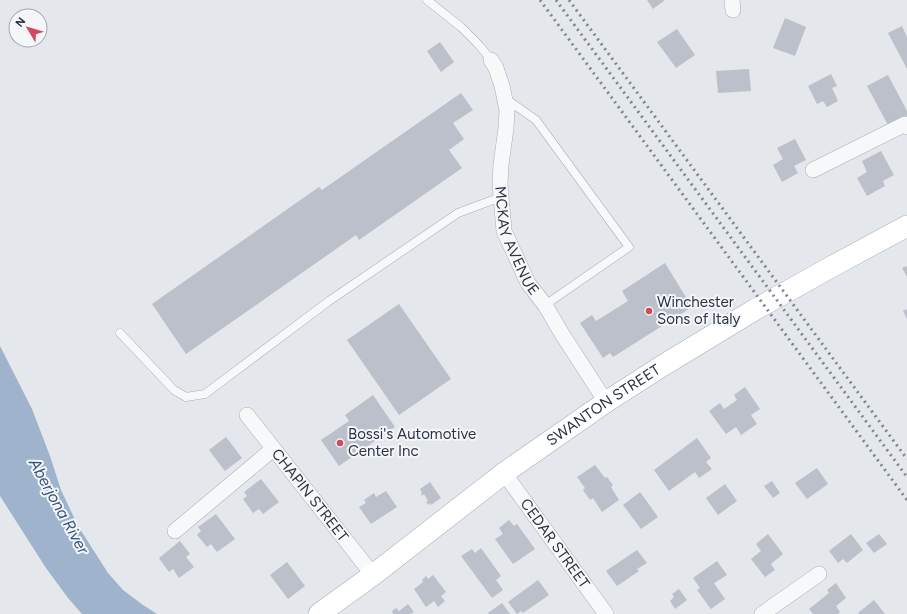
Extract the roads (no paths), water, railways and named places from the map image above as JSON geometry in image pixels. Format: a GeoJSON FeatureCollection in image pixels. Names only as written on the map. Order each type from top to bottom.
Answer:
{"type":"FeatureCollection","features":[{"type":"Feature","properties":{"kind":"street","name":"MCKAY AVENUE"},"geometry":{"type":"LineString","coordinates":[[491,60],[496,68],[502,86],[507,110],[500,184],[504,231],[528,283],[545,305],[606,402]]}},
{"type":"Feature","properties":{"kind":"street"},"geometry":{"type":"LineString","coordinates":[[813,170],[906,125]]}},
{"type":"Feature","properties":{"kind":"street","name":"SWANTON STREET"},"geometry":{"type":"LineString","coordinates":[[319,614],[373,575],[504,473],[606,402],[756,309],[824,270],[907,226]]}},
{"type":"Feature","properties":{"kind":"street","name":"CHAPIN STREET"},"geometry":{"type":"LineString","coordinates":[[247,415],[373,575]]}},
{"type":"Feature","properties":{"kind":"street"},"geometry":{"type":"LineString","coordinates":[[175,530],[273,449]]}},
{"type":"Feature","properties":{"kind":"street","name":"CEDAR STREET"},"geometry":{"type":"LineString","coordinates":[[504,473],[606,614]]}},
{"type":"Feature","properties":{"kind":"street"},"geometry":{"type":"LineString","coordinates":[[770,612],[819,574]]}},
{"type":"Feature","properties":{"kind":"lane"},"geometry":{"type":"LineString","coordinates":[[427,0],[461,27],[479,45],[491,60]]}},
{"type":"Feature","properties":{"kind":"lane"},"geometry":{"type":"LineString","coordinates":[[505,98],[536,120],[629,247],[545,305]]}},
{"type":"Feature","properties":{"kind":"lane"},"geometry":{"type":"LineString","coordinates":[[120,333],[174,390],[186,397],[205,394],[329,301],[458,213],[501,198]]}},
{"type":"Feature","properties":{"kind":"water","name":"Aberjona River"},"geometry":{"type":"Polygon","coordinates":[[[0,346],[32,409],[61,490],[78,526],[108,573],[123,590],[157,614],[82,614],[46,568],[0,496],[0,346]]]}},
{"type":"Feature","properties":{"kind":"railway"},"geometry":{"type":"LineString","coordinates":[[540,0],[907,500]]}},
{"type":"Feature","properties":{"kind":"railway"},"geometry":{"type":"LineString","coordinates":[[556,0],[907,477]]}},
{"type":"Feature","properties":{"kind":"railway"},"geometry":{"type":"LineString","coordinates":[[569,0],[907,459]]}},
{"type":"Feature","properties":{"kind":"place","name":"Winchester Sons of Italy"},"geometry":{"type":"Point","coordinates":[649,311]}},
{"type":"Feature","properties":{"kind":"place","name":"Bossi's Automotive Center Inc"},"geometry":{"type":"Point","coordinates":[340,443]}}]}
